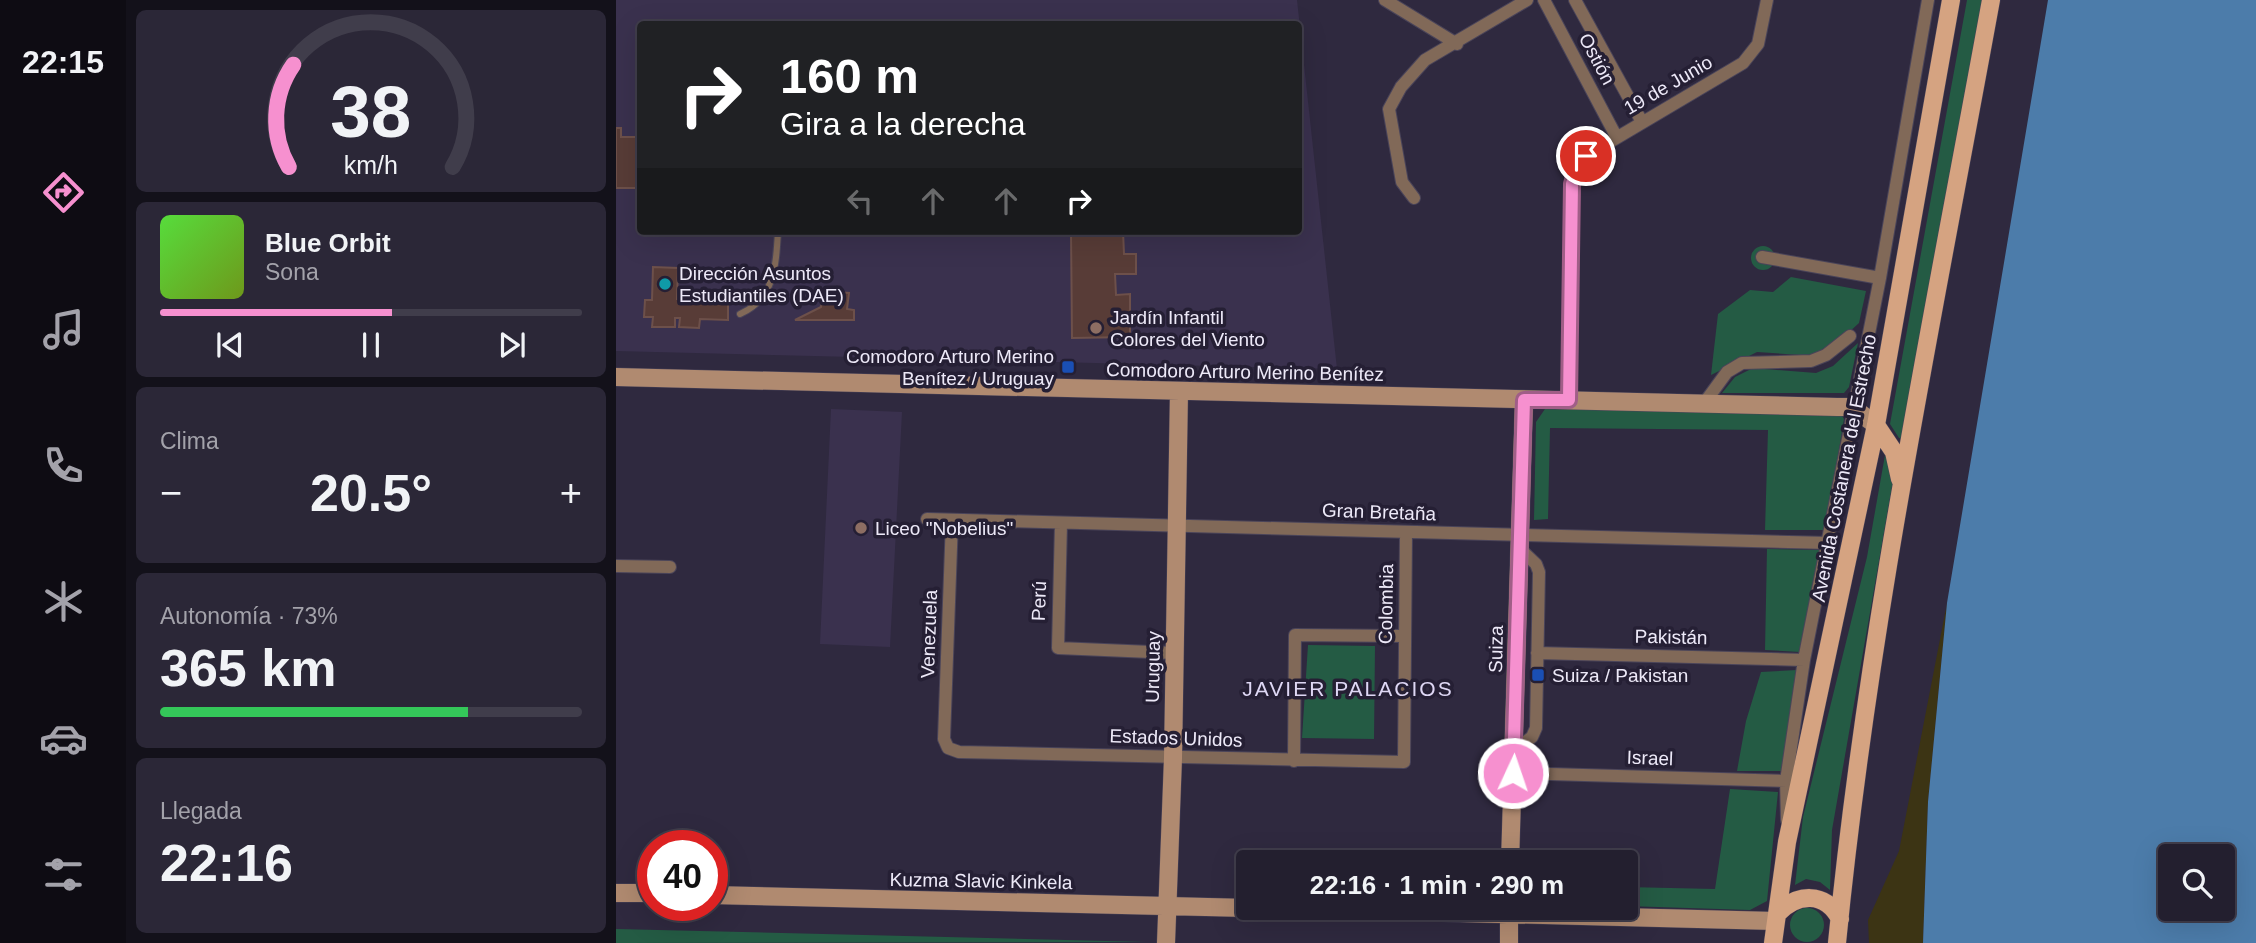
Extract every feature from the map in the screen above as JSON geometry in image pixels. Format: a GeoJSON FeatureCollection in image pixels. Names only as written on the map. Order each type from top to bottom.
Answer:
{"type":"FeatureCollection","features":[{"type":"Feature","properties":{"kind":"main road","name":"Avenida Costanera del Estrecho"},"geometry":{"type":"LineString","coordinates":[[1775,926],[1787,842],[1876,425],[1951,0]]}},
{"type":"Feature","properties":{"kind":"main road"},"geometry":{"type":"LineString","coordinates":[[1836,941],[1854,781],[1902,493],[1991,0]]}},
{"type":"Feature","properties":{"kind":"main road"},"geometry":{"type":"LineString","coordinates":[[1876,425],[1894,452],[1902,493]]}},
{"type":"Feature","properties":{"kind":"main road"},"geometry":{"type":"LineString","coordinates":[[1789,943],[1775,926],[1796,900],[1811,897],[1825,901],[1840,919]]}},
{"type":"Feature","properties":{"kind":"street"},"geometry":{"type":"LineString","coordinates":[[1385,0],[1457,44]]}},
{"type":"Feature","properties":{"kind":"street"},"geometry":{"type":"LineString","coordinates":[[1414,198],[1402,182],[1389,109],[1410,74],[1425,61],[1527,0]]}},
{"type":"Feature","properties":{"kind":"street","name":"Ostión"},"geometry":{"type":"LineString","coordinates":[[1544,0],[1616,136]]}},
{"type":"Feature","properties":{"kind":"street","name":"Ostión"},"geometry":{"type":"LineString","coordinates":[[1575,0],[1642,122]]}},
{"type":"Feature","properties":{"kind":"street","name":"19 de Junio"},"geometry":{"type":"LineString","coordinates":[[1569,400],[1573,176],[1586,156],[1749,58],[1758,44],[1767,0]]}},
{"type":"Feature","properties":{"kind":"street"},"geometry":{"type":"LineString","coordinates":[[1787,842],[1786,781],[1804,660],[1829,543],[1852,407],[1880,278],[1928,0]]}},
{"type":"Feature","properties":{"kind":"street"},"geometry":{"type":"LineString","coordinates":[[1762,257],[1880,278]]}},
{"type":"Feature","properties":{"kind":"street"},"geometry":{"type":"LineString","coordinates":[[1705,402],[1727,372],[1742,363],[1811,361],[1826,355],[1850,336]]}},
{"type":"Feature","properties":{"kind":"street","name":"Comodoro Arturo Merino Benítez"},"geometry":{"type":"LineString","coordinates":[[616,377],[1852,407]]}},
{"type":"Feature","properties":{"kind":"street","name":"Uruguay"},"geometry":{"type":"LineString","coordinates":[[1166,943],[1179,391]]}},
{"type":"Feature","properties":{"kind":"street","name":"Suiza"},"geometry":{"type":"LineString","coordinates":[[1510,850],[1524,400]]}},
{"type":"Feature","properties":{"kind":"street"},"geometry":{"type":"LineString","coordinates":[[1852,407],[1876,425]]}},
{"type":"Feature","properties":{"kind":"street","name":"Gran Bretaña"},"geometry":{"type":"LineString","coordinates":[[927,519],[1406,531],[1519,541],[1829,543]]}},
{"type":"Feature","properties":{"kind":"street","name":"Venezuela"},"geometry":{"type":"LineString","coordinates":[[948,748],[944,739],[953,520]]}},
{"type":"Feature","properties":{"kind":"street","name":"Perú"},"geometry":{"type":"LineString","coordinates":[[1061,523],[1058,648],[1174,653]]}},
{"type":"Feature","properties":{"kind":"street","name":"Colombia"},"geometry":{"type":"LineString","coordinates":[[1404,762],[1406,531]]}},
{"type":"Feature","properties":{"kind":"street"},"geometry":{"type":"LineString","coordinates":[[1514,751],[1532,737],[1536,728],[1539,572],[1519,541]]}},
{"type":"Feature","properties":{"kind":"street"},"geometry":{"type":"LineString","coordinates":[[616,566],[670,568]]}},
{"type":"Feature","properties":{"kind":"street"},"geometry":{"type":"LineString","coordinates":[[1294,761],[1295,635],[1404,636]]}},
{"type":"Feature","properties":{"kind":"street","name":"Pakistán"},"geometry":{"type":"LineString","coordinates":[[1537,653],[1804,660]]}},
{"type":"Feature","properties":{"kind":"street","name":"Estados Unidos"},"geometry":{"type":"LineString","coordinates":[[948,748],[959,752],[1404,762]]}},
{"type":"Feature","properties":{"kind":"street","name":"Israel"},"geometry":{"type":"LineString","coordinates":[[1513,773],[1786,781]]}},
{"type":"Feature","properties":{"kind":"street"},"geometry":{"type":"LineString","coordinates":[[616,892],[637,893]]}},
{"type":"Feature","properties":{"kind":"street","name":"Kuzma Slavic Kinkela"},"geometry":{"type":"LineString","coordinates":[[728,895],[1236,908]]}},
{"type":"Feature","properties":{"kind":"street"},"geometry":{"type":"LineString","coordinates":[[1638,918],[1775,926]]}},
{"type":"Feature","properties":{"kind":"street"},"geometry":{"type":"LineString","coordinates":[[1509,920],[1509,943]]}},
{"type":"Feature","properties":{"kind":"lane"},"geometry":{"type":"LineString","coordinates":[[740,314],[755,305],[776,273],[778,235]]}},
{"type":"Feature","properties":{"kind":"shaded area"},"geometry":{"type":"Polygon","coordinates":[[[616,0],[1297,0],[1299,21],[637,21],[637,235],[1302,235],[1302,46],[1337,369],[616,351],[616,0]]]}},
{"type":"Feature","properties":{"kind":"shaded area","name":"Liceo \"Nobelius\""},"geometry":{"type":"Polygon","coordinates":[[[831,409],[902,412],[890,647],[820,644],[831,409]]]}},
{"type":"Feature","properties":{"kind":"green space"},"geometry":{"type":"Polygon","coordinates":[[[1967,0],[1986,0],[1905,439],[1899,438],[1890,424],[1967,0]]]}},
{"type":"Feature","properties":{"kind":"green space"},"geometry":{"type":"Polygon","coordinates":[[[1763,246],[1772,249],[1775,258],[1772,267],[1763,270],[1754,267],[1751,258],[1754,249],[1763,246]]]}},
{"type":"Feature","properties":{"kind":"green space"},"geometry":{"type":"Polygon","coordinates":[[[1791,277],[1866,291],[1859,323],[1834,346],[1815,356],[1757,352],[1711,375],[1718,314],[1750,290],[1773,292],[1791,277]]]}},
{"type":"Feature","properties":{"kind":"green space"},"geometry":{"type":"Polygon","coordinates":[[[1858,343],[1849,387],[1844,393],[1722,393],[1735,377],[1753,368],[1816,373],[1833,366],[1858,343]]]}},
{"type":"Feature","properties":{"kind":"green space"},"geometry":{"type":"Polygon","coordinates":[[[1545,409],[1841,414],[1844,419],[1826,530],[1765,530],[1768,430],[1550,428],[1548,519],[1534,520],[1536,422],[1545,409]]]}},
{"type":"Feature","properties":{"kind":"green space"},"geometry":{"type":"Polygon","coordinates":[[[1885,455],[1889,455],[1894,475],[1832,830],[1830,890],[1820,882],[1806,879],[1795,885],[1803,817],[1867,557],[1885,455]]]}},
{"type":"Feature","properties":{"kind":"green space"},"geometry":{"type":"Polygon","coordinates":[[[1767,549],[1820,550],[1800,652],[1765,650],[1767,549]]]}},
{"type":"Feature","properties":{"kind":"green space"},"geometry":{"type":"Polygon","coordinates":[[[1308,645],[1375,646],[1374,739],[1302,738],[1308,645]]]}},
{"type":"Feature","properties":{"kind":"green space"},"geometry":{"type":"Polygon","coordinates":[[[1797,670],[1783,771],[1737,771],[1746,721],[1761,672],[1797,670]]]}},
{"type":"Feature","properties":{"kind":"green space"},"geometry":{"type":"Polygon","coordinates":[[[1730,789],[1778,792],[1767,901],[1750,910],[1638,906],[1638,887],[1715,889],[1730,789]]]}},
{"type":"Feature","properties":{"kind":"green space"},"geometry":{"type":"Polygon","coordinates":[[[1807,908],[1819,913],[1824,925],[1819,937],[1807,942],[1795,937],[1790,925],[1795,913],[1807,908]]]}},
{"type":"Feature","properties":{"kind":"green space"},"geometry":{"type":"Polygon","coordinates":[[[616,929],[1147,942],[616,943],[616,929]]]}},
{"type":"Feature","properties":{"kind":"sand"},"geometry":{"type":"Polygon","coordinates":[[[1947,603],[1928,802],[1923,943],[1869,943],[1868,920],[1899,851],[1947,603]]]}},
{"type":"Feature","properties":{"kind":"water"},"geometry":{"type":"Polygon","coordinates":[[[2048,0],[2256,0],[2256,943],[1923,943],[1928,802],[1947,603],[2048,0]]]}},
{"type":"Feature","properties":{"kind":"building"},"geometry":{"type":"Polygon","coordinates":[[[616,128],[621,128],[621,137],[637,137],[637,188],[616,188],[616,128]]]}},
{"type":"Feature","properties":{"kind":"building"},"geometry":{"type":"Polygon","coordinates":[[[1071,235],[1123,235],[1124,254],[1136,254],[1136,274],[1115,274],[1116,295],[1130,294],[1130,337],[1072,338],[1071,235]]]}},
{"type":"Feature","properties":{"kind":"building","name":"Dirección Asuntos Estudiantiles (DAE)"},"geometry":{"type":"Polygon","coordinates":[[[653,267],[678,268],[677,299],[728,301],[728,320],[700,319],[699,328],[679,327],[680,318],[675,318],[675,327],[652,327],[653,317],[644,317],[645,300],[652,300],[653,267]]]}},
{"type":"Feature","properties":{"kind":"building"},"geometry":{"type":"Polygon","coordinates":[[[824,291],[849,293],[847,309],[854,310],[854,320],[795,320],[821,307],[824,291]]]}},
{"type":"Feature","properties":{"kind":"place","name":"Dirección Asuntos Estudiantiles (DAE)"},"geometry":{"type":"Point","coordinates":[665,284]}},
{"type":"Feature","properties":{"kind":"place","name":"Jardín Infantil Colores del Viento"},"geometry":{"type":"Point","coordinates":[1096,328]}},
{"type":"Feature","properties":{"kind":"place","name":"Comodoro Arturo Merino Benítez / Uruguay"},"geometry":{"type":"Point","coordinates":[1068,367]}},
{"type":"Feature","properties":{"kind":"place","name":"Liceo \"Nobelius\""},"geometry":{"type":"Point","coordinates":[861,528]}},
{"type":"Feature","properties":{"kind":"place","name":"Suiza / Pakistan"},"geometry":{"type":"Point","coordinates":[1538,675]}},
{"type":"Feature","properties":{"kind":"district","name":"JAVIER PALACIOS"},"geometry":{"type":"Point","coordinates":[1348,688]}},
{"type":"Feature","properties":{"kind":"route"},"geometry":{"type":"LineString","coordinates":[[1513,773],[1524,400],[1569,400],[1572,184],[1573,176],[1586,156]]}}]}
